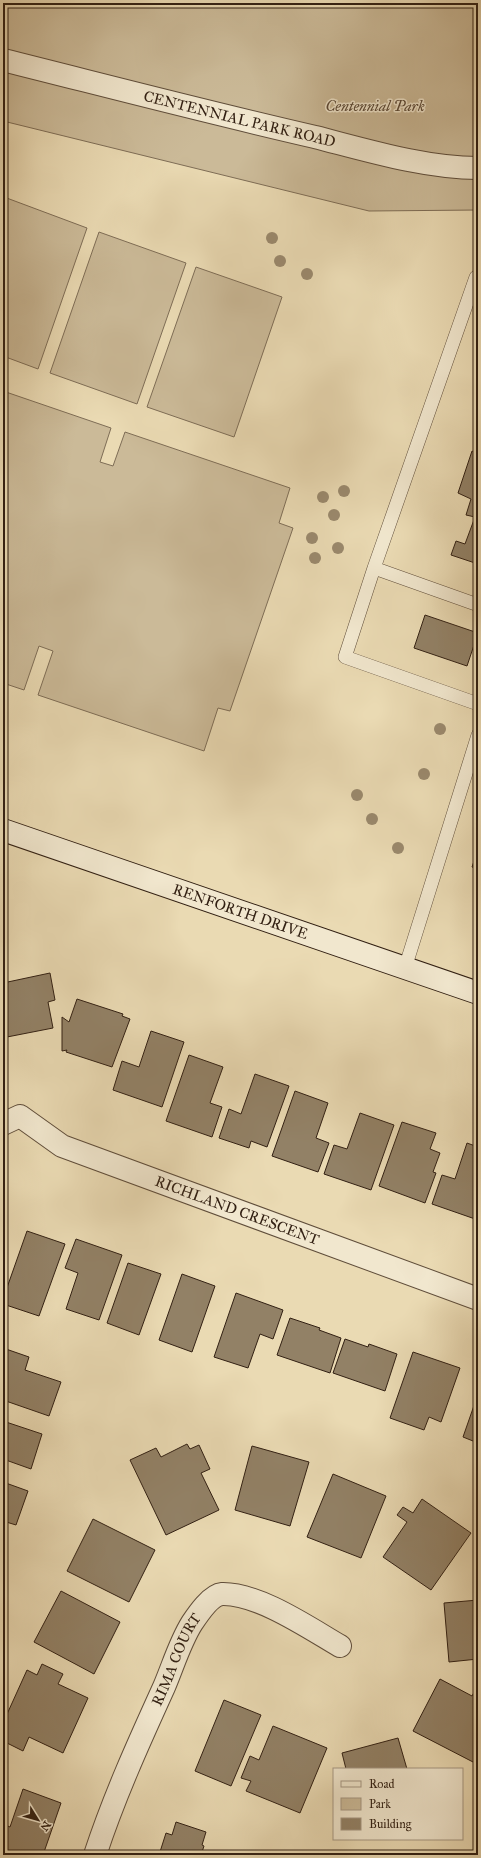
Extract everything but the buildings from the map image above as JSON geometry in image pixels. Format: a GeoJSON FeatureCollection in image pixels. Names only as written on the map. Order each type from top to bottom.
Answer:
{"type":"FeatureCollection","features":[{"type":"Feature","properties":{"kind":"street","name":"CENTENNIAL PARK ROAD"},"geometry":{"type":"LineString","coordinates":[[3,60],[227,117],[403,158],[463,168],[478,168]]}},
{"type":"Feature","properties":{"kind":"street","name":"RENFORTH DRIVE"},"geometry":{"type":"LineString","coordinates":[[3,830],[478,993]]}},
{"type":"Feature","properties":{"kind":"street","name":"RICHLAND CRESCENT"},"geometry":{"type":"LineString","coordinates":[[3,1124],[20,1116],[62,1146],[478,1299]]}},
{"type":"Feature","properties":{"kind":"street","name":"RIMA COURT"},"geometry":{"type":"LineString","coordinates":[[95,1855],[135,1749],[192,1623],[212,1598],[220,1594],[244,1597],[256,1601],[340,1646]]}},
{"type":"Feature","properties":{"kind":"lane"},"geometry":{"type":"LineString","coordinates":[[476,277],[374,568],[345,657],[478,704]]}},
{"type":"Feature","properties":{"kind":"lane"},"geometry":{"type":"LineString","coordinates":[[374,568],[478,605]]}},
{"type":"Feature","properties":{"kind":"lane"},"geometry":{"type":"LineString","coordinates":[[405,968],[478,736]]}},
{"type":"Feature","properties":{"kind":"green space","name":"Centennial Park"},"geometry":{"type":"Polygon","coordinates":[[[3,3],[478,3],[478,210],[369,211],[3,121],[3,3]]]}},
{"type":"Feature","properties":{"kind":"green space"},"geometry":{"type":"Polygon","coordinates":[[[4,197],[87,228],[38,369],[3,356],[4,197]]]}},
{"type":"Feature","properties":{"kind":"green space"},"geometry":{"type":"Polygon","coordinates":[[[99,232],[186,263],[137,404],[50,373],[99,232]]]}},
{"type":"Feature","properties":{"kind":"green space"},"geometry":{"type":"Polygon","coordinates":[[[196,267],[282,297],[234,437],[147,407],[196,267]]]}},
{"type":"Feature","properties":{"kind":"green space"},"geometry":{"type":"Polygon","coordinates":[[[3,391],[111,428],[100,462],[113,466],[125,432],[290,488],[279,523],[293,528],[230,711],[218,708],[204,751],[38,695],[53,651],[39,646],[24,690],[3,683],[3,391]]]}}]}
